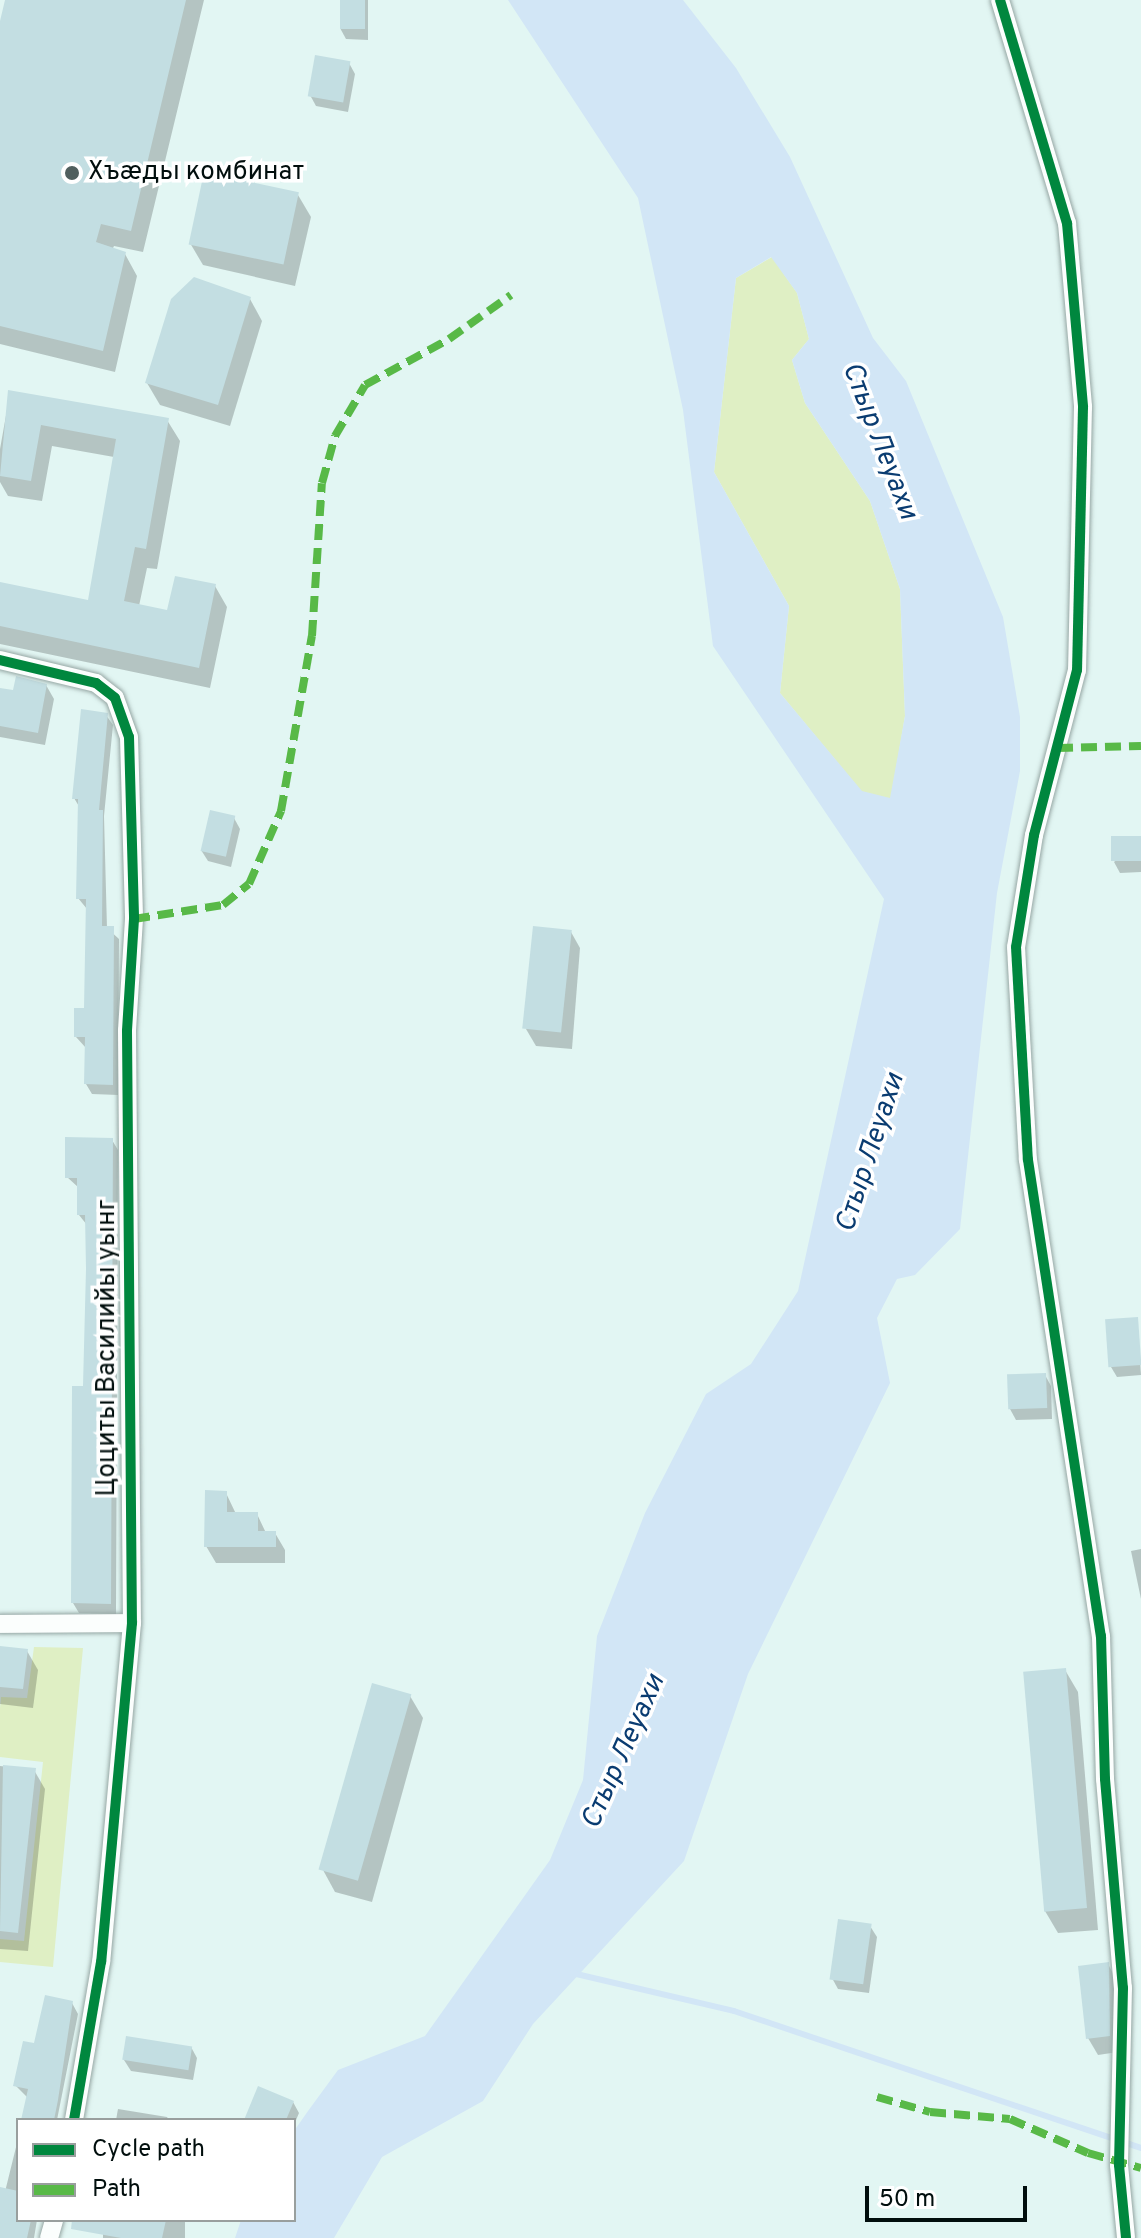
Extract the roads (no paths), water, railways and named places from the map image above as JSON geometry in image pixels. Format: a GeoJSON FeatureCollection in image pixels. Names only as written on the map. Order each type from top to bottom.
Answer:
{"type":"FeatureCollection","features":[{"type":"Feature","properties":{"kind":"street"},"geometry":{"type":"LineString","coordinates":[[1000,0],[1067,223],[1083,407],[1077,670],[1034,835],[1016,947],[1028,1160],[1101,1636],[1105,1779],[1123,1988],[1119,2165],[1126,2238]]}},
{"type":"Feature","properties":{"kind":"street","name":"Цоциты Василийы уынг"},"geometry":{"type":"LineString","coordinates":[[0,660],[96,683],[115,698],[129,737],[134,919],[127,1031],[132,1623],[101,1962],[74,2118]]}},
{"type":"Feature","properties":{"kind":"street"},"geometry":{"type":"LineString","coordinates":[[0,1624],[132,1623]]}},
{"type":"Feature","properties":{"kind":"water","name":"Стыр Леуахи"},"geometry":{"type":"Polygon","coordinates":[[[508,0],[683,0],[736,68],[790,157],[873,338],[906,381],[1003,617],[1020,717],[1020,771],[997,893],[960,1229],[915,1275],[897,1279],[877,1318],[890,1383],[748,1674],[684,1861],[533,2024],[483,2101],[382,2157],[334,2238],[235,2238],[240,2222],[296,2222],[296,2128],[308,2111],[338,2070],[425,2036],[550,1860],[583,1780],[597,1636],[645,1513],[706,1394],[751,1364],[798,1291],[884,899],[713,646],[683,410],[638,198],[508,0]],[[771,257],[736,278],[714,472],[789,606],[780,693],[862,791],[890,798],[905,716],[900,589],[870,501],[805,403],[792,360],[809,339],[797,293],[771,257]]]}},
{"type":"Feature","properties":{"kind":"waterway"},"geometry":{"type":"LineString","coordinates":[[572,1973],[734,2011],[1141,2148]]}},
{"type":"Feature","properties":{"kind":"place","name":"Хъæды комбинат"},"geometry":{"type":"Point","coordinates":[72,173]}}]}
